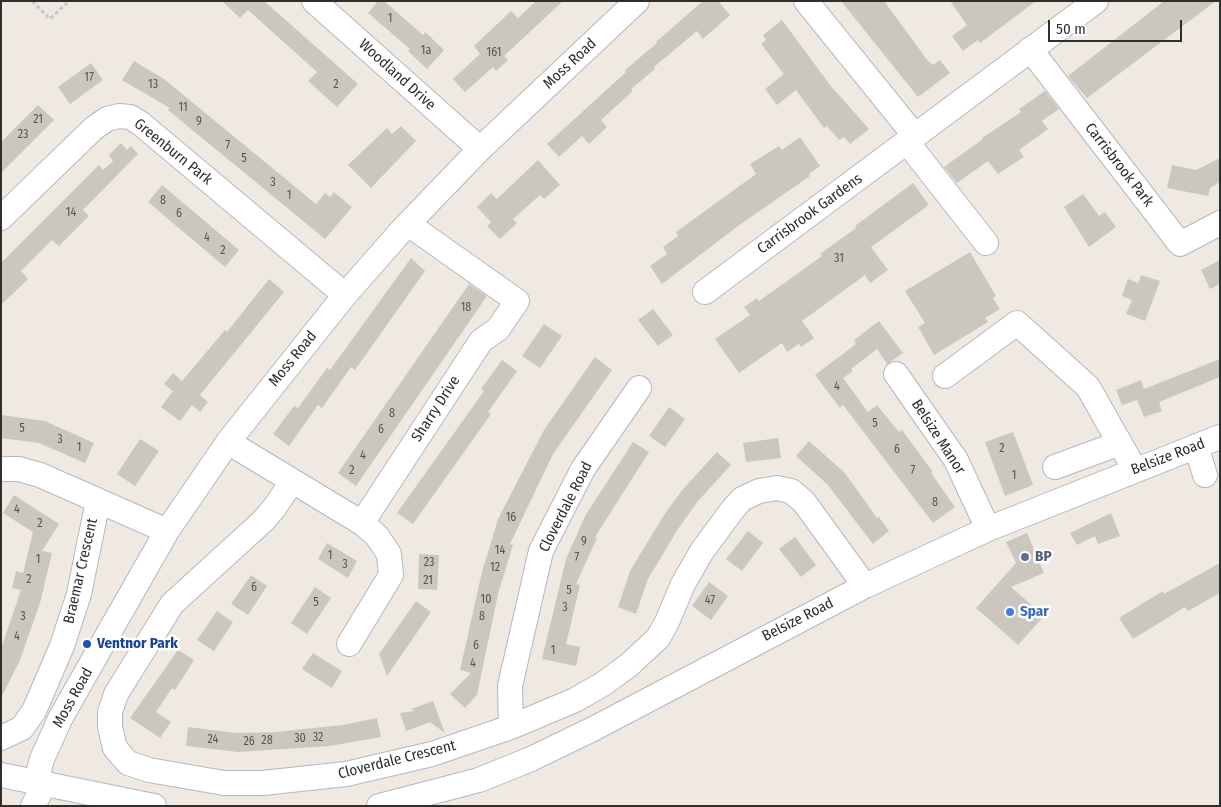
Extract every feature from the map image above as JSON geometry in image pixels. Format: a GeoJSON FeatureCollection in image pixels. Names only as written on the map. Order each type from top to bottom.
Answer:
{"type":"FeatureCollection","features":[{"type":"Feature","properties":{"kind":"street","name":"Woodland Drive"},"geometry":{"type":"LineString","coordinates":[[314,1],[480,149]]}},
{"type":"Feature","properties":{"kind":"street","name":"Moss Road"},"geometry":{"type":"LineString","coordinates":[[34,806],[40,782],[42,759],[60,720],[167,531],[228,442],[345,295],[408,224],[480,149],[637,1]]}},
{"type":"Feature","properties":{"kind":"street"},"geometry":{"type":"LineString","coordinates":[[806,1],[911,139],[986,243]]}},
{"type":"Feature","properties":{"kind":"street","name":"Carrisbrook Gardens"},"geometry":{"type":"LineString","coordinates":[[705,292],[1096,1]]}},
{"type":"Feature","properties":{"kind":"street","name":"Carrisbrook Park"},"geometry":{"type":"LineString","coordinates":[[1030,49],[1180,244],[1220,223]]}},
{"type":"Feature","properties":{"kind":"street","name":"Greenburn Park"},"geometry":{"type":"LineString","coordinates":[[1,218],[94,128],[107,119],[119,116],[130,117],[345,295]]}},
{"type":"Feature","properties":{"kind":"street","name":"Sharry Drive"},"geometry":{"type":"LineString","coordinates":[[362,524],[481,341],[498,329],[517,301],[408,224]]}},
{"type":"Feature","properties":{"kind":"street"},"geometry":{"type":"LineString","coordinates":[[945,376],[1017,323],[1088,386],[1135,470]]}},
{"type":"Feature","properties":{"kind":"street","name":"Belsize Manor"},"geometry":{"type":"LineString","coordinates":[[896,374],[956,460],[988,529]]}},
{"type":"Feature","properties":{"kind":"street","name":"Cloverdale Road"},"geometry":{"type":"LineString","coordinates":[[511,727],[510,686],[541,551],[583,469],[639,388]]}},
{"type":"Feature","properties":{"kind":"street","name":"Belsize Road"},"geometry":{"type":"LineString","coordinates":[[379,806],[479,780],[532,759],[866,586],[988,529],[1220,437]]}},
{"type":"Feature","properties":{"kind":"street"},"geometry":{"type":"LineString","coordinates":[[228,442],[362,524],[377,536],[389,554],[391,575],[349,644]]}},
{"type":"Feature","properties":{"kind":"street"},"geometry":{"type":"LineString","coordinates":[[1055,467],[1120,443]]}},
{"type":"Feature","properties":{"kind":"street"},"geometry":{"type":"LineString","coordinates":[[1196,446],[1205,475]]}},
{"type":"Feature","properties":{"kind":"street"},"geometry":{"type":"LineString","coordinates":[[1,469],[19,469],[40,475],[167,531]]}},
{"type":"Feature","properties":{"kind":"street","name":"Cloverdale Crescent"},"geometry":{"type":"LineString","coordinates":[[292,481],[275,507],[263,520],[172,604],[116,694],[110,712],[110,727],[115,748],[128,763],[149,770],[224,782],[263,783],[346,774],[432,754],[511,727],[575,700],[603,684],[658,638],[683,584],[702,551],[742,499],[759,490],[777,488],[791,491],[804,502],[866,586]]}},
{"type":"Feature","properties":{"kind":"street","name":"Braemar Crescent"},"geometry":{"type":"LineString","coordinates":[[1,738],[22,728],[34,711],[62,646],[79,594],[98,501]]}},
{"type":"Feature","properties":{"kind":"street"},"geometry":{"type":"LineString","coordinates":[[1,775],[154,806]]}},
{"type":"Feature","properties":{"kind":"path"},"geometry":{"type":"LineString","coordinates":[[32,1],[50,19],[69,1]]}},
{"type":"Feature","properties":{"kind":"building"},"geometry":{"type":"Polygon","coordinates":[[[222,1],[264,1],[358,84],[337,107],[308,81],[317,72],[248,10],[240,18],[222,1]]]}},
{"type":"Feature","properties":{"kind":"building"},"geometry":{"type":"Polygon","coordinates":[[[378,1],[384,1],[423,35],[425,32],[444,50],[427,69],[408,51],[410,49],[368,13],[378,1]]]}},
{"type":"Feature","properties":{"kind":"building"},"geometry":{"type":"Polygon","coordinates":[[[536,1],[563,1],[504,56],[508,60],[496,71],[493,67],[465,92],[453,79],[480,54],[474,46],[511,11],[518,18],[536,1]]]}},
{"type":"Feature","properties":{"kind":"building"},"geometry":{"type":"Polygon","coordinates":[[[703,1],[718,1],[730,15],[703,39],[697,31],[654,67],[655,69],[631,89],[633,91],[601,120],[607,127],[589,144],[582,136],[559,157],[547,144],[626,72],[625,70],[703,1]]]}},
{"type":"Feature","properties":{"kind":"building"},"geometry":{"type":"Polygon","coordinates":[[[841,1],[884,1],[928,61],[933,65],[940,60],[950,73],[918,97],[841,1]]]}},
{"type":"Feature","properties":{"kind":"building"},"geometry":{"type":"Polygon","coordinates":[[[950,1],[1036,1],[980,43],[978,40],[963,51],[952,36],[967,25],[950,1]]]}},
{"type":"Feature","properties":{"kind":"building"},"geometry":{"type":"Polygon","coordinates":[[[1164,1],[1216,1],[1087,98],[1068,76],[1164,1]]]}},
{"type":"Feature","properties":{"kind":"building"},"geometry":{"type":"Polygon","coordinates":[[[782,20],[830,85],[869,129],[850,144],[844,137],[839,140],[827,126],[824,128],[796,90],[777,105],[765,89],[784,74],[761,44],[766,40],[763,35],[782,20]]]}},
{"type":"Feature","properties":{"kind":"building"},"geometry":{"type":"Polygon","coordinates":[[[134,61],[164,79],[316,204],[325,193],[330,197],[334,192],[352,207],[325,239],[168,110],[170,108],[122,80],[134,61]]]}},
{"type":"Feature","properties":{"kind":"building"},"geometry":{"type":"Polygon","coordinates":[[[91,63],[103,80],[70,104],[58,87],[91,63]]]}},
{"type":"Feature","properties":{"kind":"building"},"geometry":{"type":"Polygon","coordinates":[[[1045,91],[1059,109],[1042,121],[1048,129],[1019,150],[1024,157],[998,174],[988,161],[957,183],[944,167],[982,138],[1021,112],[1019,109],[1045,91]]]}},
{"type":"Feature","properties":{"kind":"building"},"geometry":{"type":"Polygon","coordinates":[[[38,105],[54,120],[1,173],[1,142],[38,105]]]}},
{"type":"Feature","properties":{"kind":"building"},"geometry":{"type":"Polygon","coordinates":[[[401,126],[416,141],[371,188],[348,165],[387,128],[392,134],[401,126]]]}},
{"type":"Feature","properties":{"kind":"building"},"geometry":{"type":"Polygon","coordinates":[[[800,137],[820,166],[809,174],[810,176],[738,226],[662,284],[650,266],[667,254],[663,247],[678,236],[676,232],[756,174],[750,164],[779,146],[782,150],[800,137]]]}},
{"type":"Feature","properties":{"kind":"building"},"geometry":{"type":"Polygon","coordinates":[[[121,143],[127,150],[131,146],[138,154],[83,210],[89,216],[59,246],[52,240],[21,271],[28,279],[1,305],[1,263],[99,165],[103,170],[113,161],[109,155],[121,143]]]}},
{"type":"Feature","properties":{"kind":"building"},"geometry":{"type":"Polygon","coordinates":[[[1220,158],[1220,182],[1210,188],[1208,196],[1167,188],[1172,165],[1196,170],[1220,158]]]}},
{"type":"Feature","properties":{"kind":"building"},"geometry":{"type":"Polygon","coordinates":[[[538,160],[560,185],[544,199],[540,195],[513,219],[517,223],[500,239],[487,226],[491,222],[477,207],[491,193],[497,199],[538,160]]]}},
{"type":"Feature","properties":{"kind":"building"},"geometry":{"type":"Polygon","coordinates":[[[913,183],[929,205],[871,247],[888,270],[870,283],[865,275],[802,321],[814,338],[801,347],[799,344],[787,352],[782,343],[739,373],[715,339],[750,315],[744,307],[757,298],[759,301],[822,256],[820,254],[913,183]]]}},
{"type":"Feature","properties":{"kind":"building"},"geometry":{"type":"Polygon","coordinates":[[[162,185],[239,250],[225,267],[148,202],[162,185]]]}},
{"type":"Feature","properties":{"kind":"building"},"geometry":{"type":"Polygon","coordinates":[[[1083,194],[1099,216],[1105,212],[1116,227],[1089,247],[1064,207],[1083,194]]]}},
{"type":"Feature","properties":{"kind":"building"},"geometry":{"type":"Polygon","coordinates":[[[970,252],[996,296],[993,298],[1000,309],[985,318],[988,322],[934,355],[918,327],[925,323],[905,291],[970,252]]]}},
{"type":"Feature","properties":{"kind":"building"},"geometry":{"type":"Polygon","coordinates":[[[411,258],[425,271],[355,370],[351,367],[322,408],[318,405],[289,446],[273,434],[294,406],[298,408],[327,368],[330,370],[411,258]]]}},
{"type":"Feature","properties":{"kind":"building"},"geometry":{"type":"Polygon","coordinates":[[[1220,260],[1220,284],[1210,289],[1201,270],[1220,260]]]}},
{"type":"Feature","properties":{"kind":"building"},"geometry":{"type":"Polygon","coordinates":[[[1141,275],[1160,281],[1145,321],[1126,314],[1132,300],[1122,296],[1128,279],[1138,283],[1141,275]]]}},
{"type":"Feature","properties":{"kind":"building"},"geometry":{"type":"Polygon","coordinates":[[[269,279],[284,292],[200,395],[208,402],[200,412],[192,405],[180,421],[161,407],[173,391],[164,384],[173,373],[182,381],[225,330],[227,332],[269,279]]]}},
{"type":"Feature","properties":{"kind":"building"},"geometry":{"type":"Polygon","coordinates":[[[469,284],[487,296],[356,486],[338,473],[469,284]]]}},
{"type":"Feature","properties":{"kind":"building"},"geometry":{"type":"Polygon","coordinates":[[[653,309],[673,335],[658,346],[638,320],[653,309]]]}},
{"type":"Feature","properties":{"kind":"building"},"geometry":{"type":"Polygon","coordinates":[[[879,321],[903,353],[887,364],[877,349],[851,369],[853,371],[843,378],[868,412],[877,405],[899,432],[902,430],[933,472],[931,473],[955,507],[933,523],[843,405],[840,408],[815,375],[856,344],[854,340],[879,321]]]}},
{"type":"Feature","properties":{"kind":"building"},"geometry":{"type":"Polygon","coordinates":[[[544,324],[562,336],[540,368],[522,356],[544,324]]]}},
{"type":"Feature","properties":{"kind":"building"},"geometry":{"type":"Polygon","coordinates":[[[595,357],[612,370],[553,454],[510,544],[513,545],[498,594],[477,695],[465,708],[450,694],[471,673],[460,670],[482,572],[498,519],[544,430],[595,357]]]}},
{"type":"Feature","properties":{"kind":"building"},"geometry":{"type":"Polygon","coordinates":[[[1220,359],[1220,377],[1159,402],[1162,411],[1144,417],[1137,400],[1122,405],[1116,390],[1141,380],[1144,389],[1220,359]]]}},
{"type":"Feature","properties":{"kind":"building"},"geometry":{"type":"Polygon","coordinates":[[[502,360],[517,371],[488,412],[491,414],[413,524],[397,513],[484,391],[481,389],[502,360]]]}},
{"type":"Feature","properties":{"kind":"building"},"geometry":{"type":"Polygon","coordinates":[[[669,407],[685,419],[665,447],[649,436],[669,407]]]}},
{"type":"Feature","properties":{"kind":"building"},"geometry":{"type":"Polygon","coordinates":[[[1,415],[45,421],[94,443],[85,463],[39,443],[1,438],[1,415]]]}},
{"type":"Feature","properties":{"kind":"building"},"geometry":{"type":"Polygon","coordinates":[[[1013,432],[1033,485],[1005,496],[985,442],[1013,432]]]}},
{"type":"Feature","properties":{"kind":"building"},"geometry":{"type":"Polygon","coordinates":[[[778,438],[781,458],[746,462],[743,443],[778,438]]]}},
{"type":"Feature","properties":{"kind":"building"},"geometry":{"type":"Polygon","coordinates":[[[140,439],[159,451],[135,486],[117,474],[140,439]]]}},
{"type":"Feature","properties":{"kind":"building"},"geometry":{"type":"Polygon","coordinates":[[[809,441],[845,473],[877,518],[879,517],[889,531],[873,544],[827,484],[796,456],[809,441]]]}},
{"type":"Feature","properties":{"kind":"building"},"geometry":{"type":"Polygon","coordinates":[[[633,442],[649,452],[595,537],[597,538],[576,584],[580,585],[566,644],[580,647],[576,666],[542,659],[566,559],[585,516],[633,442]]]}},
{"type":"Feature","properties":{"kind":"building"},"geometry":{"type":"Polygon","coordinates":[[[717,452],[731,465],[698,501],[678,529],[648,579],[636,614],[618,607],[630,571],[664,515],[683,489],[717,452]]]}},
{"type":"Feature","properties":{"kind":"building"},"geometry":{"type":"Polygon","coordinates":[[[14,495],[59,524],[42,551],[52,553],[40,603],[20,660],[1,698],[1,649],[21,590],[12,588],[16,571],[23,573],[33,532],[3,513],[14,495]]]}},
{"type":"Feature","properties":{"kind":"building"},"geometry":{"type":"Polygon","coordinates":[[[1111,513],[1120,536],[1098,544],[1095,536],[1077,545],[1070,533],[1111,513]]]}},
{"type":"Feature","properties":{"kind":"building"},"geometry":{"type":"Polygon","coordinates":[[[748,531],[763,543],[742,571],[726,559],[748,531]]]}},
{"type":"Feature","properties":{"kind":"building","name":"Spar"},"geometry":{"type":"Polygon","coordinates":[[[1027,533],[1044,573],[1011,587],[1044,616],[1018,645],[976,608],[1016,563],[1006,542],[1027,533]]]}},
{"type":"Feature","properties":{"kind":"building"},"geometry":{"type":"Polygon","coordinates":[[[795,537],[816,565],[801,577],[779,549],[795,537]]]}},
{"type":"Feature","properties":{"kind":"building"},"geometry":{"type":"Polygon","coordinates":[[[327,543],[357,561],[348,578],[318,559],[327,543]]]}},
{"type":"Feature","properties":{"kind":"building"},"geometry":{"type":"Polygon","coordinates":[[[419,554],[439,555],[437,590],[418,589],[419,554]]]}},
{"type":"Feature","properties":{"kind":"building"},"geometry":{"type":"Polygon","coordinates":[[[1220,563],[1220,593],[1188,611],[1185,607],[1133,639],[1119,618],[1163,591],[1164,594],[1220,563]]]}},
{"type":"Feature","properties":{"kind":"building"},"geometry":{"type":"Polygon","coordinates":[[[251,575],[267,586],[248,615],[231,604],[251,575]]]}},
{"type":"Feature","properties":{"kind":"building"},"geometry":{"type":"Polygon","coordinates":[[[709,582],[728,596],[711,620],[692,606],[709,582]]]}},
{"type":"Feature","properties":{"kind":"building"},"geometry":{"type":"Polygon","coordinates":[[[315,587],[331,598],[307,634],[291,623],[315,587]]]}},
{"type":"Feature","properties":{"kind":"building"},"geometry":{"type":"Polygon","coordinates":[[[416,601],[431,612],[387,676],[379,654],[416,601]]]}},
{"type":"Feature","properties":{"kind":"building"},"geometry":{"type":"Polygon","coordinates":[[[217,611],[233,622],[214,651],[197,640],[217,611]]]}},
{"type":"Feature","properties":{"kind":"building"},"geometry":{"type":"Polygon","coordinates":[[[178,650],[194,660],[175,690],[172,688],[156,712],[171,722],[160,738],[130,718],[178,650]]]}},
{"type":"Feature","properties":{"kind":"building"},"geometry":{"type":"Polygon","coordinates":[[[313,653],[342,671],[332,688],[302,669],[313,653]]]}},
{"type":"Feature","properties":{"kind":"building"},"geometry":{"type":"Polygon","coordinates":[[[433,701],[445,733],[430,722],[406,731],[400,713],[414,711],[411,709],[433,701]]]}},
{"type":"Feature","properties":{"kind":"building"},"geometry":{"type":"Polygon","coordinates":[[[377,718],[381,737],[330,746],[238,752],[186,746],[188,727],[237,733],[275,732],[343,725],[377,718]]]}},
{"type":"Feature","properties":{"kind":"place","name":"BP"},"geometry":{"type":"Point","coordinates":[1025,557]}},
{"type":"Feature","properties":{"kind":"place","name":"Spar"},"geometry":{"type":"Point","coordinates":[1010,612]}},
{"type":"Feature","properties":{"kind":"place","name":"Ventnor Park"},"geometry":{"type":"Point","coordinates":[87,644]}}]}
